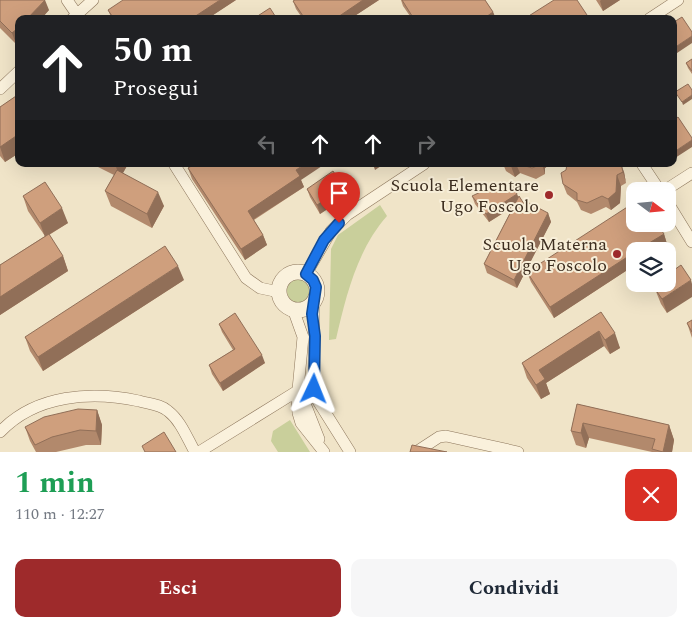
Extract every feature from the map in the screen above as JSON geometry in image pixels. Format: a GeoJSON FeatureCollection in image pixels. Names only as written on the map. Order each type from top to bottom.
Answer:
{"type":"FeatureCollection","features":[{"type":"Feature","properties":{"kind":"street"},"geometry":{"type":"LineString","coordinates":[[68,0],[76,15]]}},
{"type":"Feature","properties":{"kind":"street"},"geometry":{"type":"LineString","coordinates":[[79,15],[93,0]]}},
{"type":"Feature","properties":{"kind":"street"},"geometry":{"type":"LineString","coordinates":[[655,15],[678,0]]}},
{"type":"Feature","properties":{"kind":"street"},"geometry":{"type":"LineString","coordinates":[[0,89],[15,75]]}},
{"type":"Feature","properties":{"kind":"street"},"geometry":{"type":"LineString","coordinates":[[176,167],[246,278],[260,288],[279,292]]}},
{"type":"Feature","properties":{"kind":"street"},"geometry":{"type":"LineString","coordinates":[[306,274],[331,230],[347,215],[419,167]]}},
{"type":"Feature","properties":{"kind":"street"},"geometry":{"type":"LineString","coordinates":[[644,167],[654,182]]}},
{"type":"Feature","properties":{"kind":"street"},"geometry":{"type":"LineString","coordinates":[[676,183],[692,173]]}},
{"type":"Feature","properties":{"kind":"street"},"geometry":{"type":"LineString","coordinates":[[676,216],[692,242]]}},
{"type":"Feature","properties":{"kind":"street"},"geometry":{"type":"LineString","coordinates":[[325,452],[301,423],[297,400],[303,337],[293,309],[282,301],[279,292],[280,284],[291,274],[306,274],[313,280],[316,287],[314,303],[314,389],[318,400],[350,452]]}},
{"type":"Feature","properties":{"kind":"street"},"geometry":{"type":"LineString","coordinates":[[293,309],[306,309],[314,303]]}},
{"type":"Feature","properties":{"kind":"street"},"geometry":{"type":"LineString","coordinates":[[199,452],[299,390]]}},
{"type":"Feature","properties":{"kind":"street"},"geometry":{"type":"LineString","coordinates":[[0,432],[27,412],[54,401],[83,395],[112,395],[166,409],[179,422],[195,452]]}},
{"type":"Feature","properties":{"kind":"street"},"geometry":{"type":"LineString","coordinates":[[416,452],[438,437],[446,436],[518,452]]}},
{"type":"Feature","properties":{"kind":"green space"},"geometry":{"type":"Polygon","coordinates":[[[380,205],[387,216],[377,229],[360,259],[344,306],[336,339],[329,340],[331,249],[338,235],[380,205]]]}},
{"type":"Feature","properties":{"kind":"green space"},"geometry":{"type":"Polygon","coordinates":[[[299,279],[308,282],[311,291],[308,300],[299,303],[290,300],[287,291],[290,282],[299,279]]]}},
{"type":"Feature","properties":{"kind":"green space"},"geometry":{"type":"Polygon","coordinates":[[[290,420],[310,452],[278,452],[271,441],[273,431],[290,420]]]}},
{"type":"Feature","properties":{"kind":"building"},"geometry":{"type":"Polygon","coordinates":[[[0,0],[45,0],[31,15],[15,15],[15,30],[12,33],[0,21],[0,0]]]}},
{"type":"Feature","properties":{"kind":"building"},"geometry":{"type":"Polygon","coordinates":[[[123,0],[220,0],[197,15],[111,15],[108,10],[123,0]]]}},
{"type":"Feature","properties":{"kind":"building"},"geometry":{"type":"Polygon","coordinates":[[[363,0],[341,15],[302,15],[293,1],[363,0]]]}},
{"type":"Feature","properties":{"kind":"building"},"geometry":{"type":"Polygon","coordinates":[[[402,0],[485,0],[493,12],[489,15],[411,15],[402,0]]]}},
{"type":"Feature","properties":{"kind":"building"},"geometry":{"type":"Polygon","coordinates":[[[554,0],[577,0],[587,15],[530,15],[554,0]]]}},
{"type":"Feature","properties":{"kind":"building"},"geometry":{"type":"Polygon","coordinates":[[[270,8],[274,15],[259,15],[270,8]]]}},
{"type":"Feature","properties":{"kind":"building"},"geometry":{"type":"Polygon","coordinates":[[[682,17],[692,32],[692,36],[677,46],[677,20],[682,17]]]}},
{"type":"Feature","properties":{"kind":"building"},"geometry":{"type":"Polygon","coordinates":[[[692,59],[692,71],[686,63],[692,59]]]}},
{"type":"Feature","properties":{"kind":"building"},"geometry":{"type":"Polygon","coordinates":[[[688,84],[692,90],[692,95],[682,102],[677,95],[677,91],[688,84]]]}},
{"type":"Feature","properties":{"kind":"building"},"geometry":{"type":"Polygon","coordinates":[[[15,97],[15,137],[0,147],[0,107],[15,97]]]}},
{"type":"Feature","properties":{"kind":"building"},"geometry":{"type":"Polygon","coordinates":[[[677,118],[692,140],[677,150],[677,118]]]}},
{"type":"Feature","properties":{"kind":"building"},"geometry":{"type":"Polygon","coordinates":[[[300,167],[296,170],[300,176],[248,211],[263,235],[241,249],[188,168],[300,167]]]}},
{"type":"Feature","properties":{"kind":"building"},"geometry":{"type":"Polygon","coordinates":[[[566,167],[622,167],[623,172],[617,175],[616,192],[608,199],[602,196],[587,203],[577,200],[577,193],[563,184],[561,173],[566,170],[566,167]]]}},
{"type":"Feature","properties":{"kind":"building"},"geometry":{"type":"Polygon","coordinates":[[[117,170],[158,192],[147,214],[105,191],[117,170]]]}},
{"type":"Feature","properties":{"kind":"building"},"geometry":{"type":"Polygon","coordinates":[[[333,171],[344,188],[317,205],[307,189],[333,171]]]}},
{"type":"Feature","properties":{"kind":"building"},"geometry":{"type":"Polygon","coordinates":[[[45,182],[62,208],[40,223],[23,196],[45,182]]]}},
{"type":"Feature","properties":{"kind":"building"},"geometry":{"type":"Polygon","coordinates":[[[502,182],[512,185],[517,194],[486,214],[472,196],[502,182]]]}},
{"type":"Feature","properties":{"kind":"building"},"geometry":{"type":"Polygon","coordinates":[[[519,196],[526,207],[529,203],[548,213],[514,280],[484,264],[519,196]]]}},
{"type":"Feature","properties":{"kind":"building"},"geometry":{"type":"Polygon","coordinates":[[[626,208],[626,232],[663,232],[664,234],[651,242],[626,242],[626,258],[550,307],[527,272],[626,208]]]}},
{"type":"Feature","properties":{"kind":"building"},"geometry":{"type":"Polygon","coordinates":[[[49,234],[63,256],[0,297],[0,265],[49,234]]]}},
{"type":"Feature","properties":{"kind":"building"},"geometry":{"type":"Polygon","coordinates":[[[165,246],[178,266],[38,357],[25,337],[165,246]]]}},
{"type":"Feature","properties":{"kind":"building"},"geometry":{"type":"Polygon","coordinates":[[[681,265],[691,280],[676,290],[676,269],[681,265]]]}},
{"type":"Feature","properties":{"kind":"building"},"geometry":{"type":"Polygon","coordinates":[[[657,292],[673,292],[662,299],[657,292]]]}},
{"type":"Feature","properties":{"kind":"building"},"geometry":{"type":"Polygon","coordinates":[[[601,312],[615,333],[605,340],[599,331],[539,370],[545,379],[536,385],[522,363],[601,312]]]}},
{"type":"Feature","properties":{"kind":"building"},"geometry":{"type":"Polygon","coordinates":[[[235,313],[262,355],[220,383],[209,365],[235,349],[219,324],[235,313]]]}},
{"type":"Feature","properties":{"kind":"building"},"geometry":{"type":"Polygon","coordinates":[[[692,320],[692,332],[687,323],[692,320]]]}},
{"type":"Feature","properties":{"kind":"building"},"geometry":{"type":"Polygon","coordinates":[[[577,404],[669,425],[663,452],[652,449],[655,439],[583,423],[581,433],[571,431],[577,404]]]}},
{"type":"Feature","properties":{"kind":"building"},"geometry":{"type":"Polygon","coordinates":[[[78,409],[97,410],[96,431],[80,430],[52,437],[35,445],[25,427],[44,417],[78,409]]]}},
{"type":"Feature","properties":{"kind":"building"},"geometry":{"type":"Polygon","coordinates":[[[164,432],[176,452],[145,452],[142,446],[164,432]]]}},
{"type":"Feature","properties":{"kind":"building"},"geometry":{"type":"Polygon","coordinates":[[[412,445],[447,452],[410,452],[412,445]]]}},
{"type":"Feature","properties":{"kind":"place","name":"Scuola Elementare Ugo Foscolo"},"geometry":{"type":"Point","coordinates":[549,195]}},
{"type":"Feature","properties":{"kind":"place","name":"Scuola Materna Ugo Foscolo"},"geometry":{"type":"Point","coordinates":[617,254]}},
{"type":"Feature","properties":{"kind":"route"},"geometry":{"type":"LineString","coordinates":[[314,389],[315,336],[312,314],[316,287],[313,280],[306,274],[324,240],[339,223]]}}]}
